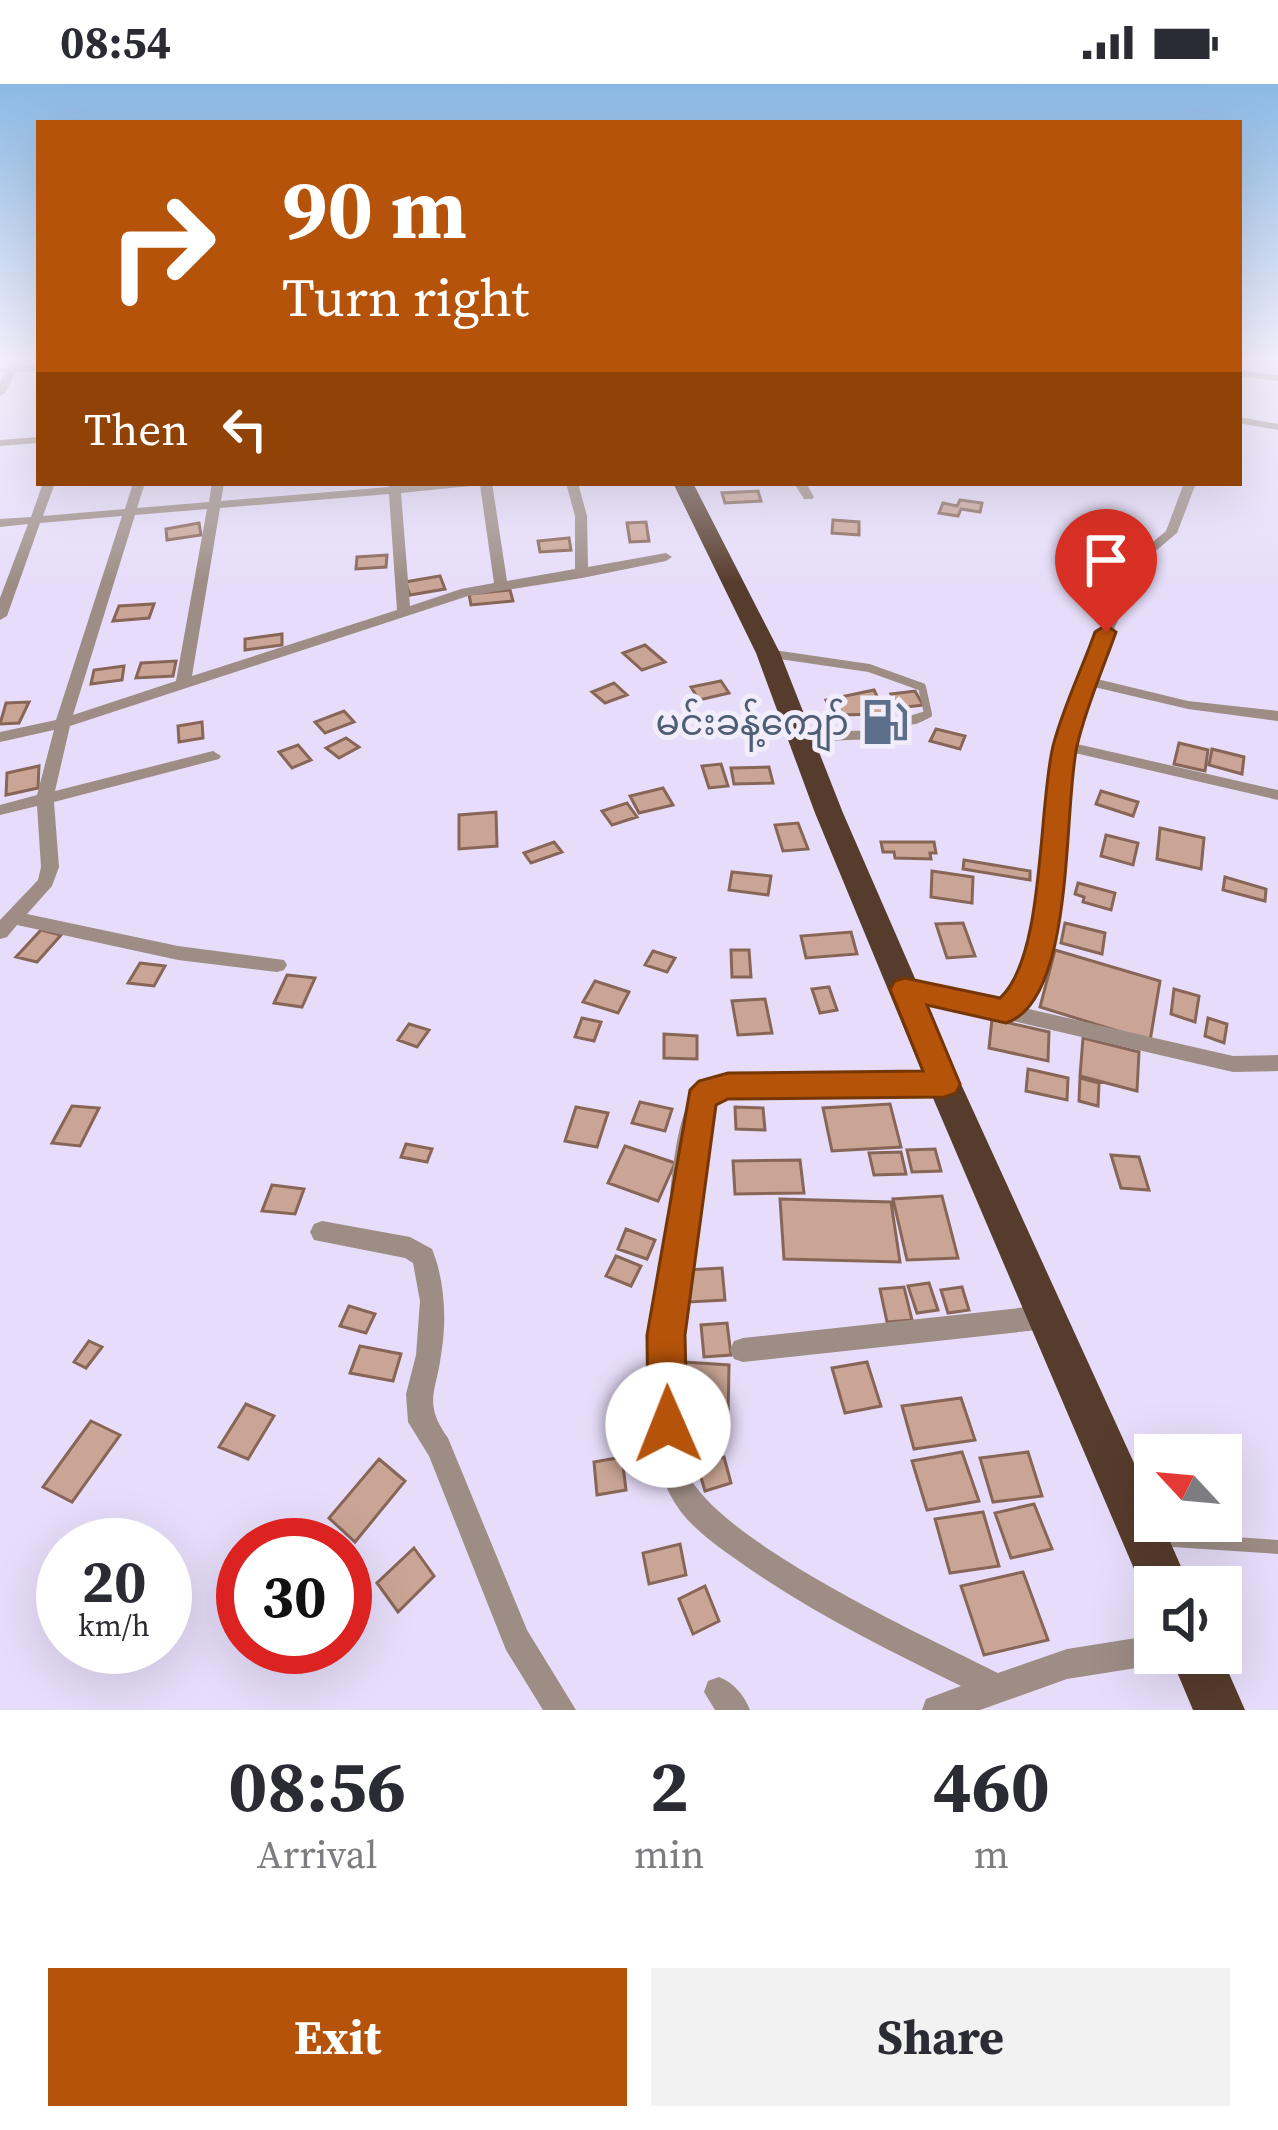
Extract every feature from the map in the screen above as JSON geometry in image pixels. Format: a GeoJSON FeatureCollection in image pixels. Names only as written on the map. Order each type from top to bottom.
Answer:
{"type":"FeatureCollection","features":[{"type":"Feature","properties":{"kind":"highway"},"geometry":{"type":"LineString","coordinates":[[684,486],[768,653],[944,1084],[1134,1510]]}},
{"type":"Feature","properties":{"kind":"highway"},"geometry":{"type":"LineString","coordinates":[[1203,1674],[1219,1710]]}},
{"type":"Feature","properties":{"kind":"street"},"geometry":{"type":"LineString","coordinates":[[0,443],[36,440]]}},
{"type":"Feature","properties":{"kind":"street"},"geometry":{"type":"LineString","coordinates":[[0,616],[48,486]]}},
{"type":"Feature","properties":{"kind":"street"},"geometry":{"type":"LineString","coordinates":[[0,932],[46,882],[50,867],[45,798],[63,723],[138,486]]}},
{"type":"Feature","properties":{"kind":"street"},"geometry":{"type":"LineString","coordinates":[[183,684],[204,584],[210,509],[217,486]]}},
{"type":"Feature","properties":{"kind":"street"},"geometry":{"type":"LineString","coordinates":[[0,523],[210,509],[312,490],[394,486],[404,612]]}},
{"type":"Feature","properties":{"kind":"street"},"geometry":{"type":"LineString","coordinates":[[486,486],[501,587]]}},
{"type":"Feature","properties":{"kind":"street"},"geometry":{"type":"LineString","coordinates":[[573,486],[580,516],[582,574]]}},
{"type":"Feature","properties":{"kind":"street"},"geometry":{"type":"LineString","coordinates":[[802,486],[808,497]]}},
{"type":"Feature","properties":{"kind":"street"},"geometry":{"type":"LineString","coordinates":[[1006,1011],[1021,997],[1040,950],[1065,746],[1142,556],[1171,533],[1189,486]]}},
{"type":"Feature","properties":{"kind":"street"},"geometry":{"type":"LineString","coordinates":[[0,737],[63,723],[466,592],[666,557]]}},
{"type":"Feature","properties":{"kind":"street"},"geometry":{"type":"LineString","coordinates":[[1088,681],[1188,705],[1278,716]]}},
{"type":"Feature","properties":{"kind":"street"},"geometry":{"type":"LineString","coordinates":[[1065,746],[1278,796]]}},
{"type":"Feature","properties":{"kind":"street"},"geometry":{"type":"LineString","coordinates":[[0,810],[213,756]]}},
{"type":"Feature","properties":{"kind":"street"},"geometry":{"type":"LineString","coordinates":[[16,918],[178,953],[278,965]]}},
{"type":"Feature","properties":{"kind":"street"},"geometry":{"type":"LineString","coordinates":[[905,989],[1233,1064],[1278,1063]]}},
{"type":"Feature","properties":{"kind":"street"},"geometry":{"type":"LineString","coordinates":[[944,1084],[728,1086],[710,1090],[701,1100],[666,1335],[668,1425],[676,1483],[717,1529],[810,1591],[994,1687]]}},
{"type":"Feature","properties":{"kind":"street"},"geometry":{"type":"LineString","coordinates":[[322,1232],[410,1248],[424,1257],[432,1300],[429,1355],[419,1394],[421,1422],[440,1447],[516,1640],[561,1710]]}},
{"type":"Feature","properties":{"kind":"street"},"geometry":{"type":"LineString","coordinates":[[742,1350],[1047,1317]]}},
{"type":"Feature","properties":{"kind":"street"},"geometry":{"type":"LineString","coordinates":[[937,1710],[1066,1664],[1134,1653]]}},
{"type":"Feature","properties":{"kind":"lane"},"geometry":{"type":"LineString","coordinates":[[768,653],[868,668],[922,687],[928,714],[898,728],[800,737]]}},
{"type":"Feature","properties":{"kind":"lane"},"geometry":{"type":"LineString","coordinates":[[1196,1542],[1278,1547]]}},
{"type":"Feature","properties":{"kind":"building"},"geometry":{"type":"Polygon","coordinates":[[[758,491],[761,501],[725,503],[722,493],[758,491]]]}},
{"type":"Feature","properties":{"kind":"building"},"geometry":{"type":"Polygon","coordinates":[[[960,500],[982,503],[980,512],[939,513],[943,503],[957,506],[960,500]]]}},
{"type":"Feature","properties":{"kind":"building"},"geometry":{"type":"Polygon","coordinates":[[[833,520],[859,522],[859,535],[832,533],[833,520]]]}},
{"type":"Feature","properties":{"kind":"building"},"geometry":{"type":"Polygon","coordinates":[[[646,522],[649,541],[630,542],[627,523],[646,522]]]}},
{"type":"Feature","properties":{"kind":"building"},"geometry":{"type":"Polygon","coordinates":[[[199,523],[201,535],[167,540],[166,529],[199,523]]]}},
{"type":"Feature","properties":{"kind":"building"},"geometry":{"type":"Polygon","coordinates":[[[569,538],[571,550],[540,552],[538,541],[569,538]]]}},
{"type":"Feature","properties":{"kind":"building"},"geometry":{"type":"Polygon","coordinates":[[[387,555],[386,567],[356,569],[357,557],[387,555]]]}},
{"type":"Feature","properties":{"kind":"building"},"geometry":{"type":"Polygon","coordinates":[[[440,576],[445,589],[410,595],[405,582],[440,576]]]}},
{"type":"Feature","properties":{"kind":"building"},"geometry":{"type":"Polygon","coordinates":[[[510,590],[513,601],[471,605],[469,594],[510,590]]]}},
{"type":"Feature","properties":{"kind":"building"},"geometry":{"type":"Polygon","coordinates":[[[154,604],[149,618],[113,621],[119,606],[154,604]]]}},
{"type":"Feature","properties":{"kind":"building"},"geometry":{"type":"Polygon","coordinates":[[[282,634],[282,645],[245,650],[245,639],[282,634]]]}},
{"type":"Feature","properties":{"kind":"building"},"geometry":{"type":"Polygon","coordinates":[[[645,645],[665,662],[642,670],[623,653],[645,645]]]}},
{"type":"Feature","properties":{"kind":"building"},"geometry":{"type":"Polygon","coordinates":[[[176,661],[173,676],[136,678],[141,663],[176,661]]]}},
{"type":"Feature","properties":{"kind":"building"},"geometry":{"type":"Polygon","coordinates":[[[124,666],[122,680],[91,684],[94,670],[124,666]]]}},
{"type":"Feature","properties":{"kind":"building"},"geometry":{"type":"Polygon","coordinates":[[[721,681],[729,693],[699,700],[691,687],[721,681]]]}},
{"type":"Feature","properties":{"kind":"building"},"geometry":{"type":"Polygon","coordinates":[[[614,683],[627,695],[605,703],[592,692],[614,683]]]}},
{"type":"Feature","properties":{"kind":"building"},"geometry":{"type":"Polygon","coordinates":[[[874,690],[886,714],[833,715],[826,700],[874,690]]]}},
{"type":"Feature","properties":{"kind":"building"},"geometry":{"type":"Polygon","coordinates":[[[915,691],[923,705],[899,708],[891,694],[915,691]]]}},
{"type":"Feature","properties":{"kind":"building"},"geometry":{"type":"Polygon","coordinates":[[[29,702],[19,723],[0,724],[6,703],[29,702]]]}},
{"type":"Feature","properties":{"kind":"building"},"geometry":{"type":"Polygon","coordinates":[[[344,711],[354,722],[325,733],[315,722],[344,711]]]}},
{"type":"Feature","properties":{"kind":"building"},"geometry":{"type":"Polygon","coordinates":[[[202,722],[203,738],[179,742],[178,726],[202,722]]]}},
{"type":"Feature","properties":{"kind":"building"},"geometry":{"type":"Polygon","coordinates":[[[936,729],[965,736],[960,749],[930,741],[936,729]]]}},
{"type":"Feature","properties":{"kind":"building"},"geometry":{"type":"Polygon","coordinates":[[[346,738],[359,747],[339,758],[326,748],[346,738]]]}},
{"type":"Feature","properties":{"kind":"building"},"geometry":{"type":"Polygon","coordinates":[[[1179,743],[1208,750],[1205,771],[1174,764],[1179,743]]]}},
{"type":"Feature","properties":{"kind":"building"},"geometry":{"type":"Polygon","coordinates":[[[298,745],[311,760],[292,768],[279,752],[298,745]]]}},
{"type":"Feature","properties":{"kind":"building"},"geometry":{"type":"Polygon","coordinates":[[[1212,749],[1244,757],[1242,774],[1209,765],[1212,749]]]}},
{"type":"Feature","properties":{"kind":"building"},"geometry":{"type":"Polygon","coordinates":[[[721,764],[728,786],[709,788],[702,766],[721,764]]]}},
{"type":"Feature","properties":{"kind":"building"},"geometry":{"type":"Polygon","coordinates":[[[39,766],[38,788],[6,795],[7,773],[39,766]]]}},
{"type":"Feature","properties":{"kind":"building"},"geometry":{"type":"Polygon","coordinates":[[[769,767],[773,783],[734,784],[731,768],[769,767]]]}},
{"type":"Feature","properties":{"kind":"building"},"geometry":{"type":"Polygon","coordinates":[[[663,788],[673,805],[639,813],[630,796],[663,788]]]}},
{"type":"Feature","properties":{"kind":"building"},"geometry":{"type":"Polygon","coordinates":[[[1101,791],[1138,802],[1133,816],[1096,804],[1101,791]]]}},
{"type":"Feature","properties":{"kind":"building"},"geometry":{"type":"Polygon","coordinates":[[[627,803],[637,817],[612,825],[602,811],[627,803]]]}},
{"type":"Feature","properties":{"kind":"building"},"geometry":{"type":"Polygon","coordinates":[[[496,812],[497,846],[459,849],[459,815],[496,812]]]}},
{"type":"Feature","properties":{"kind":"building"},"geometry":{"type":"Polygon","coordinates":[[[798,823],[808,849],[783,851],[775,825],[798,823]]]}},
{"type":"Feature","properties":{"kind":"building"},"geometry":{"type":"Polygon","coordinates":[[[1160,828],[1204,838],[1201,869],[1157,859],[1160,828]]]}},
{"type":"Feature","properties":{"kind":"building"},"geometry":{"type":"Polygon","coordinates":[[[1106,835],[1138,843],[1133,865],[1101,856],[1106,835]]]}},
{"type":"Feature","properties":{"kind":"building"},"geometry":{"type":"Polygon","coordinates":[[[554,842],[562,852],[531,863],[524,853],[554,842]]]}},
{"type":"Feature","properties":{"kind":"building"},"geometry":{"type":"Polygon","coordinates":[[[881,842],[934,842],[936,853],[930,853],[931,859],[895,858],[894,852],[883,852],[881,842]]]}},
{"type":"Feature","properties":{"kind":"building"},"geometry":{"type":"Polygon","coordinates":[[[964,860],[1030,871],[1030,880],[963,869],[964,860]]]}},
{"type":"Feature","properties":{"kind":"building"},"geometry":{"type":"Polygon","coordinates":[[[932,871],[973,877],[972,903],[931,897],[932,871]]]}},
{"type":"Feature","properties":{"kind":"building"},"geometry":{"type":"Polygon","coordinates":[[[732,872],[771,876],[768,895],[729,890],[732,872]]]}},
{"type":"Feature","properties":{"kind":"building"},"geometry":{"type":"Polygon","coordinates":[[[1225,877],[1266,889],[1265,901],[1223,890],[1225,877]]]}},
{"type":"Feature","properties":{"kind":"building"},"geometry":{"type":"Polygon","coordinates":[[[1078,883],[1115,893],[1111,910],[1083,902],[1084,897],[1075,894],[1078,883]]]}},
{"type":"Feature","properties":{"kind":"building"},"geometry":{"type":"Polygon","coordinates":[[[963,923],[975,956],[947,958],[936,924],[963,923]]]}},
{"type":"Feature","properties":{"kind":"building"},"geometry":{"type":"Polygon","coordinates":[[[1065,923],[1105,933],[1102,954],[1061,943],[1065,923]]]}},
{"type":"Feature","properties":{"kind":"building"},"geometry":{"type":"Polygon","coordinates":[[[41,930],[61,935],[37,962],[16,957],[41,930]]]}},
{"type":"Feature","properties":{"kind":"building"},"geometry":{"type":"Polygon","coordinates":[[[851,932],[857,954],[806,958],[801,936],[851,932]]]}},
{"type":"Feature","properties":{"kind":"building"},"geometry":{"type":"Polygon","coordinates":[[[731,950],[749,950],[751,977],[732,977],[731,950]]]}},
{"type":"Feature","properties":{"kind":"building"},"geometry":{"type":"Polygon","coordinates":[[[1055,950],[1160,981],[1150,1041],[1040,1007],[1055,950]]]}},
{"type":"Feature","properties":{"kind":"building"},"geometry":{"type":"Polygon","coordinates":[[[653,951],[675,958],[667,972],[645,965],[653,951]]]}},
{"type":"Feature","properties":{"kind":"building"},"geometry":{"type":"Polygon","coordinates":[[[140,963],[165,966],[154,986],[128,983],[140,963]]]}},
{"type":"Feature","properties":{"kind":"building"},"geometry":{"type":"Polygon","coordinates":[[[287,975],[315,978],[302,1007],[274,1003],[287,975]]]}},
{"type":"Feature","properties":{"kind":"building"},"geometry":{"type":"Polygon","coordinates":[[[595,981],[629,992],[618,1013],[583,1002],[595,981]]]}},
{"type":"Feature","properties":{"kind":"building"},"geometry":{"type":"Polygon","coordinates":[[[829,987],[837,1010],[820,1013],[812,989],[829,987]]]}},
{"type":"Feature","properties":{"kind":"building"},"geometry":{"type":"Polygon","coordinates":[[[1174,989],[1199,996],[1195,1022],[1171,1014],[1174,989]]]}},
{"type":"Feature","properties":{"kind":"building"},"geometry":{"type":"Polygon","coordinates":[[[765,999],[772,1033],[738,1035],[732,1001],[765,999]]]}},
{"type":"Feature","properties":{"kind":"building"},"geometry":{"type":"Polygon","coordinates":[[[582,1018],[601,1022],[594,1041],[575,1037],[582,1018]]]}},
{"type":"Feature","properties":{"kind":"building"},"geometry":{"type":"Polygon","coordinates":[[[1208,1018],[1227,1024],[1224,1043],[1205,1036],[1208,1018]]]}},
{"type":"Feature","properties":{"kind":"building"},"geometry":{"type":"Polygon","coordinates":[[[992,1019],[1049,1032],[1048,1061],[989,1048],[992,1019]]]}},
{"type":"Feature","properties":{"kind":"building"},"geometry":{"type":"Polygon","coordinates":[[[409,1024],[429,1030],[417,1047],[398,1040],[409,1024]]]}},
{"type":"Feature","properties":{"kind":"building"},"geometry":{"type":"Polygon","coordinates":[[[664,1034],[697,1036],[697,1059],[664,1058],[664,1034]]]}},
{"type":"Feature","properties":{"kind":"building"},"geometry":{"type":"Polygon","coordinates":[[[1083,1038],[1139,1052],[1137,1091],[1080,1076],[1083,1038]]]}},
{"type":"Feature","properties":{"kind":"building"},"geometry":{"type":"Polygon","coordinates":[[[1028,1069],[1068,1078],[1067,1100],[1026,1091],[1028,1069]]]}},
{"type":"Feature","properties":{"kind":"building"},"geometry":{"type":"Polygon","coordinates":[[[1080,1078],[1099,1083],[1098,1106],[1079,1101],[1080,1078]]]}},
{"type":"Feature","properties":{"kind":"building"},"geometry":{"type":"Polygon","coordinates":[[[640,1102],[672,1109],[665,1131],[632,1123],[640,1102]]]}},
{"type":"Feature","properties":{"kind":"building"},"geometry":{"type":"Polygon","coordinates":[[[890,1104],[901,1147],[832,1151],[823,1108],[890,1104]]]}},
{"type":"Feature","properties":{"kind":"building"},"geometry":{"type":"Polygon","coordinates":[[[72,1106],[99,1108],[80,1146],[52,1143],[72,1106]]]}},
{"type":"Feature","properties":{"kind":"building"},"geometry":{"type":"Polygon","coordinates":[[[576,1107],[608,1113],[597,1147],[565,1141],[576,1107]]]}},
{"type":"Feature","properties":{"kind":"building"},"geometry":{"type":"Polygon","coordinates":[[[735,1107],[763,1108],[765,1130],[736,1129],[735,1107]]]}},
{"type":"Feature","properties":{"kind":"building"},"geometry":{"type":"Polygon","coordinates":[[[406,1144],[432,1149],[427,1162],[401,1157],[406,1144]]]}},
{"type":"Feature","properties":{"kind":"building"},"geometry":{"type":"Polygon","coordinates":[[[625,1146],[675,1163],[658,1201],[608,1183],[625,1146]]]}},
{"type":"Feature","properties":{"kind":"building"},"geometry":{"type":"Polygon","coordinates":[[[935,1149],[941,1171],[912,1172],[907,1150],[935,1149]]]}},
{"type":"Feature","properties":{"kind":"building"},"geometry":{"type":"Polygon","coordinates":[[[901,1152],[906,1174],[874,1175],[869,1153],[901,1152]]]}},
{"type":"Feature","properties":{"kind":"building"},"geometry":{"type":"Polygon","coordinates":[[[1111,1155],[1139,1157],[1149,1190],[1121,1188],[1111,1155]]]}},
{"type":"Feature","properties":{"kind":"building"},"geometry":{"type":"Polygon","coordinates":[[[800,1160],[804,1193],[735,1194],[733,1161],[800,1160]]]}},
{"type":"Feature","properties":{"kind":"building"},"geometry":{"type":"Polygon","coordinates":[[[272,1185],[304,1189],[295,1214],[262,1211],[272,1185]]]}},
{"type":"Feature","properties":{"kind":"building"},"geometry":{"type":"Polygon","coordinates":[[[942,1196],[958,1258],[907,1260],[893,1199],[942,1196]]]}},
{"type":"Feature","properties":{"kind":"building"},"geometry":{"type":"Polygon","coordinates":[[[780,1199],[891,1202],[900,1262],[784,1259],[780,1199]]]}},
{"type":"Feature","properties":{"kind":"building"},"geometry":{"type":"Polygon","coordinates":[[[626,1229],[655,1240],[647,1259],[618,1249],[626,1229]]]}},
{"type":"Feature","properties":{"kind":"building"},"geometry":{"type":"Polygon","coordinates":[[[616,1256],[641,1266],[631,1286],[606,1276],[616,1256]]]}},
{"type":"Feature","properties":{"kind":"building"},"geometry":{"type":"Polygon","coordinates":[[[722,1268],[725,1300],[689,1302],[687,1270],[722,1268]]]}},
{"type":"Feature","properties":{"kind":"building"},"geometry":{"type":"Polygon","coordinates":[[[929,1283],[938,1310],[917,1313],[908,1286],[929,1283]]]}},
{"type":"Feature","properties":{"kind":"building"},"geometry":{"type":"Polygon","coordinates":[[[904,1287],[912,1320],[887,1322],[880,1289],[904,1287]]]}},
{"type":"Feature","properties":{"kind":"building"},"geometry":{"type":"Polygon","coordinates":[[[962,1287],[969,1310],[948,1313],[941,1290],[962,1287]]]}},
{"type":"Feature","properties":{"kind":"building"},"geometry":{"type":"Polygon","coordinates":[[[349,1306],[375,1314],[366,1333],[340,1326],[349,1306]]]}},
{"type":"Feature","properties":{"kind":"building"},"geometry":{"type":"Polygon","coordinates":[[[727,1323],[731,1355],[704,1357],[701,1325],[727,1323]]]}},
{"type":"Feature","properties":{"kind":"building"},"geometry":{"type":"Polygon","coordinates":[[[89,1341],[102,1347],[86,1368],[74,1362],[89,1341]]]}},
{"type":"Feature","properties":{"kind":"building"},"geometry":{"type":"Polygon","coordinates":[[[360,1346],[401,1354],[393,1381],[350,1373],[360,1346]]]}},
{"type":"Feature","properties":{"kind":"building"},"geometry":{"type":"Polygon","coordinates":[[[684,1362],[729,1365],[728,1420],[682,1417],[684,1362]]]}},
{"type":"Feature","properties":{"kind":"building"},"geometry":{"type":"Polygon","coordinates":[[[867,1362],[881,1406],[845,1413],[832,1368],[867,1362]]]}},
{"type":"Feature","properties":{"kind":"building"},"geometry":{"type":"Polygon","coordinates":[[[961,1398],[975,1440],[914,1449],[902,1406],[961,1398]]]}},
{"type":"Feature","properties":{"kind":"building"},"geometry":{"type":"Polygon","coordinates":[[[246,1404],[274,1416],[248,1459],[219,1447],[246,1404]]]}},
{"type":"Feature","properties":{"kind":"building"},"geometry":{"type":"Polygon","coordinates":[[[91,1421],[120,1435],[72,1502],[43,1487],[91,1421]]]}},
{"type":"Feature","properties":{"kind":"building"},"geometry":{"type":"Polygon","coordinates":[[[962,1452],[979,1501],[927,1510],[912,1461],[962,1452]]]}},
{"type":"Feature","properties":{"kind":"building"},"geometry":{"type":"Polygon","coordinates":[[[1028,1452],[1042,1496],[993,1502],[980,1458],[1028,1452]]]}},
{"type":"Feature","properties":{"kind":"building"},"geometry":{"type":"Polygon","coordinates":[[[622,1457],[626,1490],[597,1495],[594,1462],[622,1457]]]}},
{"type":"Feature","properties":{"kind":"building"},"geometry":{"type":"Polygon","coordinates":[[[724,1457],[731,1483],[705,1491],[697,1464],[724,1457]]]}},
{"type":"Feature","properties":{"kind":"building"},"geometry":{"type":"Polygon","coordinates":[[[379,1459],[405,1481],[372,1521],[329,1518],[379,1459]]]}},
{"type":"Feature","properties":{"kind":"building"},"geometry":{"type":"Polygon","coordinates":[[[1034,1504],[1052,1549],[1011,1558],[995,1513],[1034,1504]]]}},
{"type":"Feature","properties":{"kind":"building"},"geometry":{"type":"Polygon","coordinates":[[[983,1512],[999,1566],[950,1573],[935,1519],[983,1512]]]}},
{"type":"Feature","properties":{"kind":"building"},"geometry":{"type":"Polygon","coordinates":[[[680,1544],[686,1575],[649,1584],[643,1553],[680,1544]]]}},
{"type":"Feature","properties":{"kind":"building"},"geometry":{"type":"Polygon","coordinates":[[[414,1548],[434,1576],[398,1612],[377,1583],[414,1548]]]}},
{"type":"Feature","properties":{"kind":"building"},"geometry":{"type":"Polygon","coordinates":[[[1023,1572],[1048,1640],[984,1655],[961,1586],[1023,1572]]]}},
{"type":"Feature","properties":{"kind":"building"},"geometry":{"type":"Polygon","coordinates":[[[705,1586],[719,1621],[693,1634],[679,1599],[705,1586]]]}},
{"type":"Feature","properties":{"kind":"place","name":"မင်းခန့်ကျော်"},"geometry":{"type":"Point","coordinates":[885,722]}},
{"type":"Feature","properties":{"kind":"route"},"geometry":{"type":"LineString","coordinates":[[668,1425],[666,1335],[701,1100],[710,1090],[728,1086],[944,1084],[905,989],[1006,1011],[1021,997],[1040,950],[1065,746],[1106,632]]}}]}
